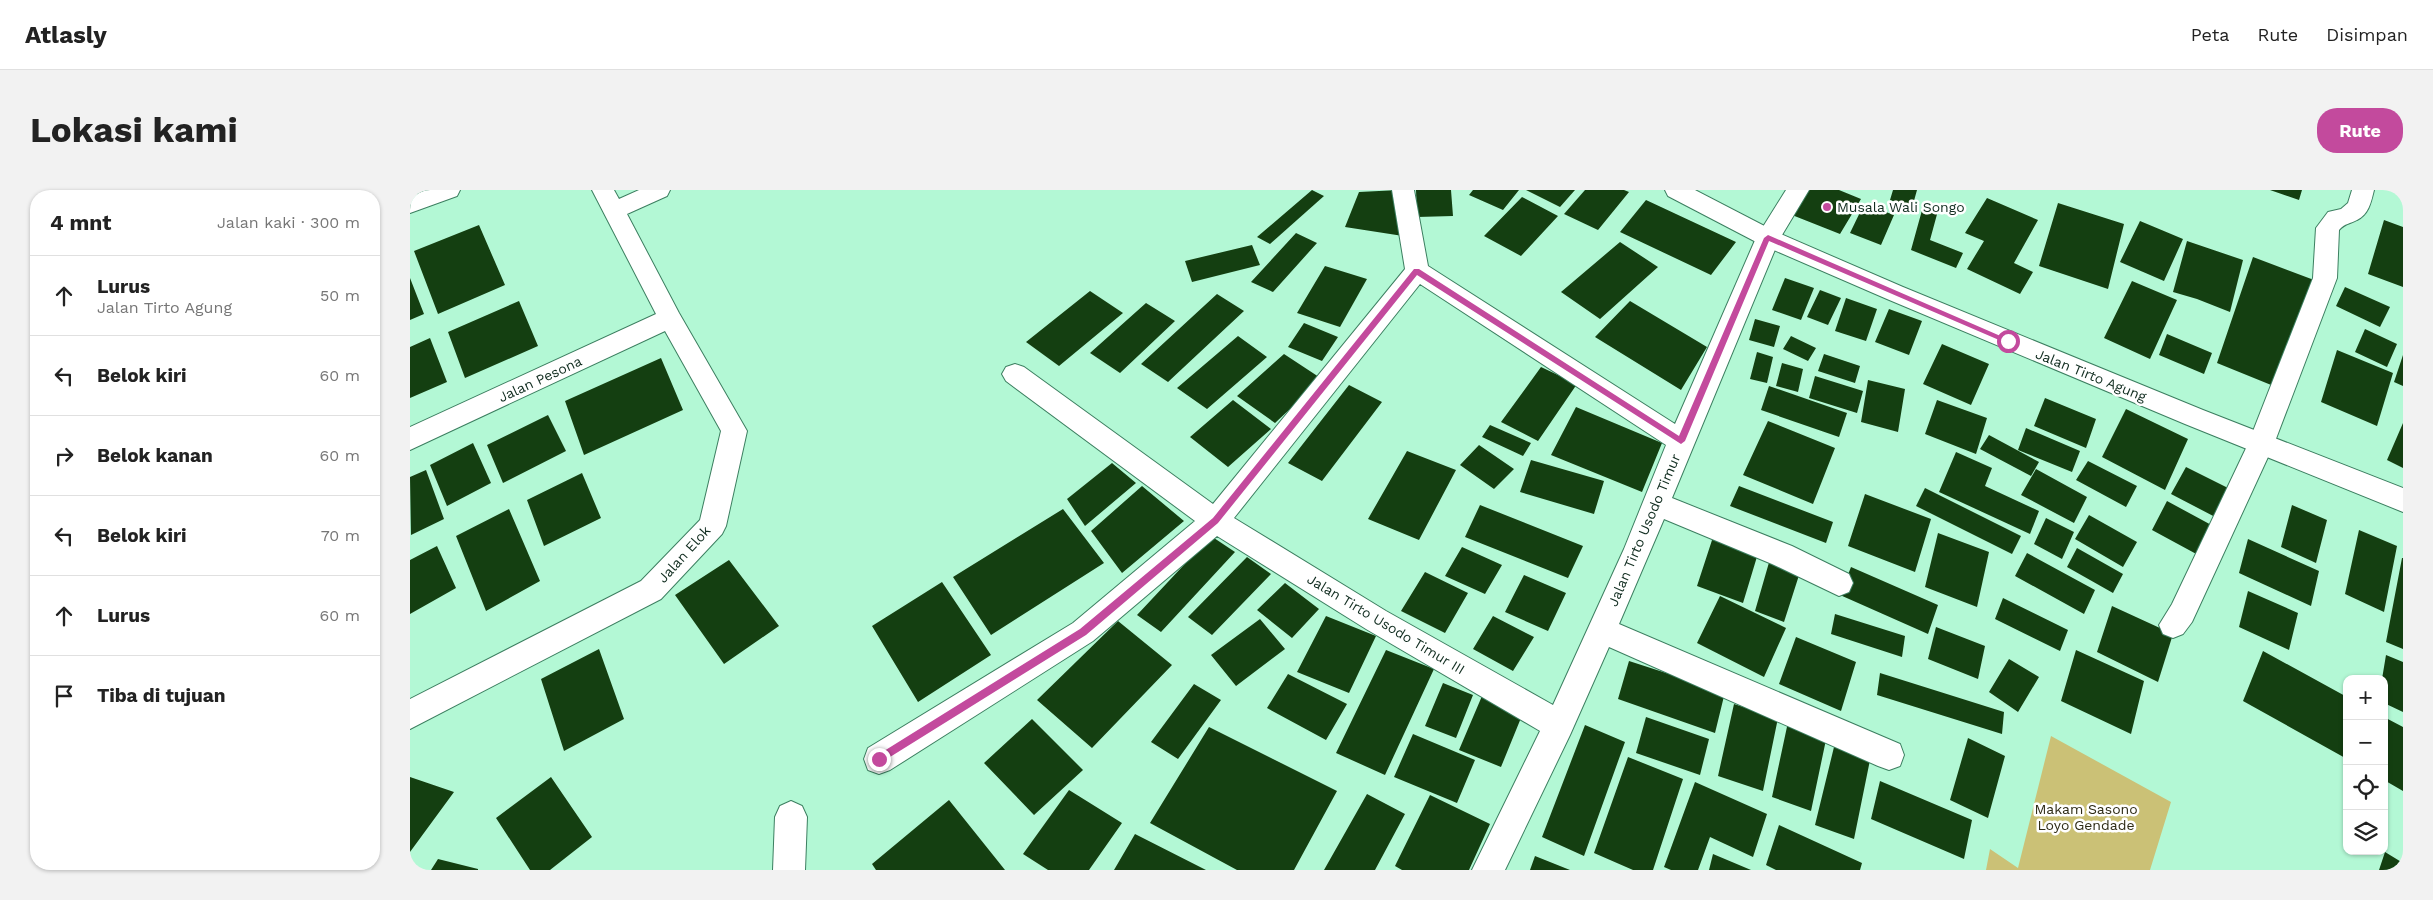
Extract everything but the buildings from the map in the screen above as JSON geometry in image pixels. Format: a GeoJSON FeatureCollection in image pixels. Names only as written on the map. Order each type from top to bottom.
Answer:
{"type":"FeatureCollection","features":[{"type":"Feature","properties":{"kind":"street"},"geometry":{"type":"LineString","coordinates":[[410,205],[449,190]]}},
{"type":"Feature","properties":{"kind":"street"},"geometry":{"type":"LineString","coordinates":[[609,200],[659,190]]}},
{"type":"Feature","properties":{"kind":"street"},"geometry":{"type":"LineString","coordinates":[[1403,190],[1417,271],[1681,441]]}},
{"type":"Feature","properties":{"kind":"street","name":"Jalan Tirto Agung"},"geometry":{"type":"LineString","coordinates":[[1676,190],[1768,238],[2008,341],[2403,500]]}},
{"type":"Feature","properties":{"kind":"street","name":"Jalan Tirto Usodo Timur"},"geometry":{"type":"LineString","coordinates":[[1488,870],[1559,725],[1656,504],[1768,238],[1798,190]]}},
{"type":"Feature","properties":{"kind":"street"},"geometry":{"type":"LineString","coordinates":[[2173,625],[2182,613],[2261,444],[2325,278],[2328,228],[2336,218],[2348,215],[2358,207],[2363,190]]}},
{"type":"Feature","properties":{"kind":"street","name":"Jalan Elok"},"geometry":{"type":"LineString","coordinates":[[410,715],[651,590],[712,526],[734,431],[670,318],[609,200]]}},
{"type":"Feature","properties":{"kind":"street"},"geometry":{"type":"LineString","coordinates":[[879,759],[1083,632],[1215,521],[1417,271]]}},
{"type":"Feature","properties":{"kind":"street","name":"Jalan Pesona"},"geometry":{"type":"LineString","coordinates":[[410,439],[670,318]]}},
{"type":"Feature","properties":{"kind":"street","name":"Jalan Tirto Usodo Timur III"},"geometry":{"type":"LineString","coordinates":[[1015,374],[1215,521],[1376,620],[1559,725]]}},
{"type":"Feature","properties":{"kind":"street"},"geometry":{"type":"LineString","coordinates":[[1656,504],[1782,555],[1839,583]]}},
{"type":"Feature","properties":{"kind":"street"},"geometry":{"type":"LineString","coordinates":[[1601,630],[1889,755]]}},
{"type":"Feature","properties":{"kind":"street"},"geometry":{"type":"LineString","coordinates":[[789,870],[791,817]]}},
{"type":"Feature","properties":{"kind":"green space","name":"Makam Sasono Loyo Gendade"},"geometry":{"type":"Polygon","coordinates":[[[2051,736],[2171,802],[2150,870],[1986,870],[1990,849],[2018,868],[2051,736]]]}},
{"type":"Feature","properties":{"kind":"place","name":"Musala Wali Songo"},"geometry":{"type":"Point","coordinates":[1827,207]}},
{"type":"Feature","properties":{"kind":"route"},"geometry":{"type":"LineString","coordinates":[[879,759],[1083,632],[1215,521],[1417,271],[1512,330],[1681,441],[1768,238],[2008,341]]}}]}
